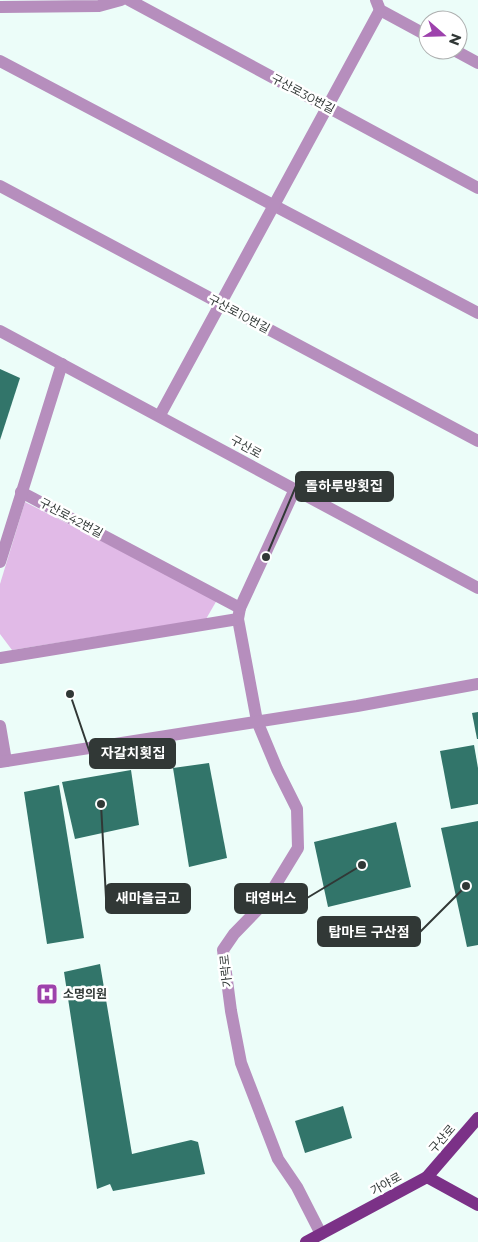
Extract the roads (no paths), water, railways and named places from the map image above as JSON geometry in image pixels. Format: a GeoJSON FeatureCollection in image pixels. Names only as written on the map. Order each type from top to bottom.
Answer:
{"type":"FeatureCollection","features":[{"type":"Feature","properties":{"kind":"main road","name":"구산로"},"geometry":{"type":"LineString","coordinates":[[427,1177],[478,1118]]}},
{"type":"Feature","properties":{"kind":"main road","name":"가야로"},"geometry":{"type":"LineString","coordinates":[[306,1242],[427,1177]]}},
{"type":"Feature","properties":{"kind":"main road"},"geometry":{"type":"LineString","coordinates":[[427,1177],[478,1205]]}},
{"type":"Feature","properties":{"kind":"street"},"geometry":{"type":"LineString","coordinates":[[0,7],[99,6],[122,0]]}},
{"type":"Feature","properties":{"kind":"street","name":"구산로30번길"},"geometry":{"type":"LineString","coordinates":[[129,0],[478,188]]}},
{"type":"Feature","properties":{"kind":"street"},"geometry":{"type":"LineString","coordinates":[[160,415],[275,205],[378,5],[418,30]]}},
{"type":"Feature","properties":{"kind":"street"},"geometry":{"type":"LineString","coordinates":[[0,60],[478,313]]}},
{"type":"Feature","properties":{"kind":"street","name":"구산로10번길"},"geometry":{"type":"LineString","coordinates":[[0,186],[478,441]]}},
{"type":"Feature","properties":{"kind":"street","name":"구산로"},"geometry":{"type":"LineString","coordinates":[[0,331],[160,415],[478,588]]}},
{"type":"Feature","properties":{"kind":"street"},"geometry":{"type":"LineString","coordinates":[[0,562],[62,364]]}},
{"type":"Feature","properties":{"kind":"street"},"geometry":{"type":"LineString","coordinates":[[257,721],[239,614],[295,489]]}},
{"type":"Feature","properties":{"kind":"street","name":"구산로42번길"},"geometry":{"type":"LineString","coordinates":[[21,492],[239,614]]}},
{"type":"Feature","properties":{"kind":"street"},"geometry":{"type":"LineString","coordinates":[[0,658],[239,614]]}},
{"type":"Feature","properties":{"kind":"street"},"geometry":{"type":"LineString","coordinates":[[0,726],[3,762],[478,684]]}},
{"type":"Feature","properties":{"kind":"street","name":"가락로"},"geometry":{"type":"LineString","coordinates":[[257,721],[297,809],[298,848],[265,902],[234,934],[223,950],[231,1011],[241,1063],[278,1159],[297,1187],[321,1234]]}},
{"type":"Feature","properties":{"kind":"place","name":"돌하루방횟집"},"geometry":{"type":"Point","coordinates":[266,557]}},
{"type":"Feature","properties":{"kind":"place","name":"자갈치횟집"},"geometry":{"type":"Point","coordinates":[70,694]}},
{"type":"Feature","properties":{"kind":"place","name":"새마을금고"},"geometry":{"type":"Point","coordinates":[101,804]}},
{"type":"Feature","properties":{"kind":"place","name":"태영버스"},"geometry":{"type":"Point","coordinates":[362,865]}},
{"type":"Feature","properties":{"kind":"place","name":"탑마트 구산점"},"geometry":{"type":"Point","coordinates":[466,886]}},
{"type":"Feature","properties":{"kind":"place","name":"소명의원"},"geometry":{"type":"Point","coordinates":[47,994]}}]}
